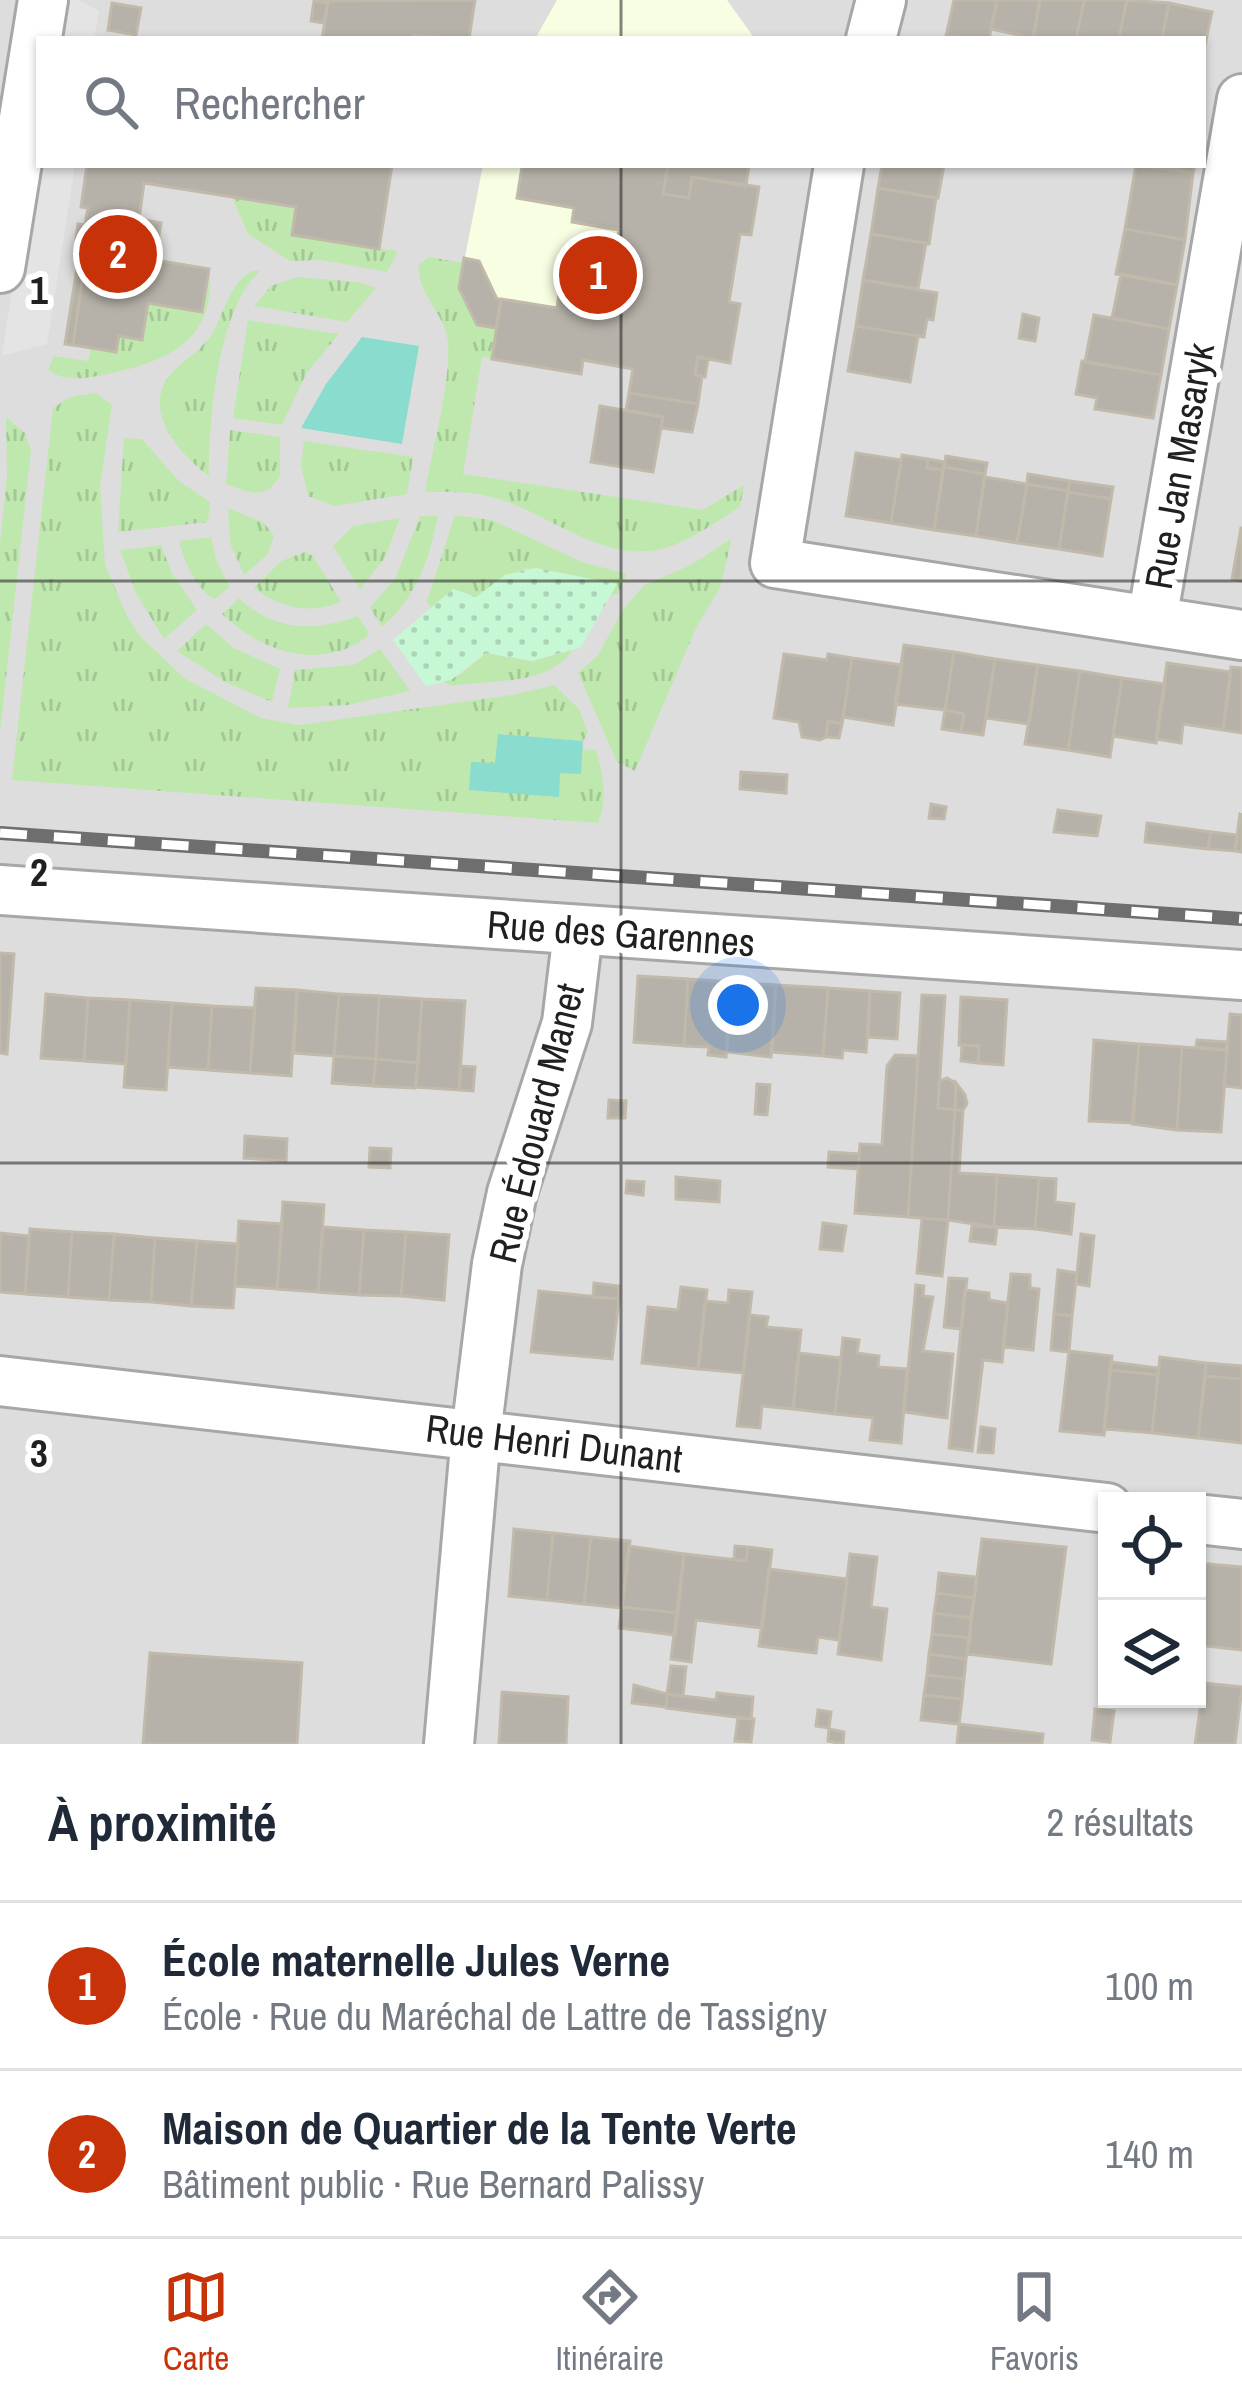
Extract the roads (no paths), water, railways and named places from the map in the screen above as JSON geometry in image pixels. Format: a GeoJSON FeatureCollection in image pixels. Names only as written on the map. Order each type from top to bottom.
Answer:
{"type":"FeatureCollection","features":[{"type":"Feature","properties":{"kind":"street"},"geometry":{"type":"LineString","coordinates":[[37,36],[43,0]]}},
{"type":"Feature","properties":{"kind":"street"},"geometry":{"type":"LineString","coordinates":[[872,36],[881,0]]}},
{"type":"Feature","properties":{"kind":"street"},"geometry":{"type":"LineString","coordinates":[[0,268],[36,44]]}},
{"type":"Feature","properties":{"kind":"street","name":"Rue Jan Masaryk"},"geometry":{"type":"LineString","coordinates":[[1152,620],[1230,243],[1242,99]]}},
{"type":"Feature","properties":{"kind":"street"},"geometry":{"type":"LineString","coordinates":[[839,168],[775,563],[1242,635]]}},
{"type":"Feature","properties":{"kind":"street","name":"Rue des Garennes"},"geometry":{"type":"LineString","coordinates":[[0,890],[1242,975]]}},
{"type":"Feature","properties":{"kind":"street","name":"Rue Édouard Manet"},"geometry":{"type":"LineString","coordinates":[[449,1744],[476,1434],[505,1224],[567,1023],[578,932]]}},
{"type":"Feature","properties":{"kind":"street","name":"Rue Henri Dunant"},"geometry":{"type":"LineString","coordinates":[[0,1382],[1098,1507]]}},
{"type":"Feature","properties":{"kind":"street"},"geometry":{"type":"LineString","coordinates":[[1206,1520],[1242,1525]]}},
{"type":"Feature","properties":{"kind":"railway"},"geometry":{"type":"LineString","coordinates":[[0,833],[1242,919]]}},
{"type":"Feature","properties":{"kind":"place","name":"Maison de Quartier de la Tente Verte"},"geometry":{"type":"Point","coordinates":[118,254]}},
{"type":"Feature","properties":{"kind":"place","name":"École maternelle Jules Verne"},"geometry":{"type":"Point","coordinates":[598,275]}}]}
